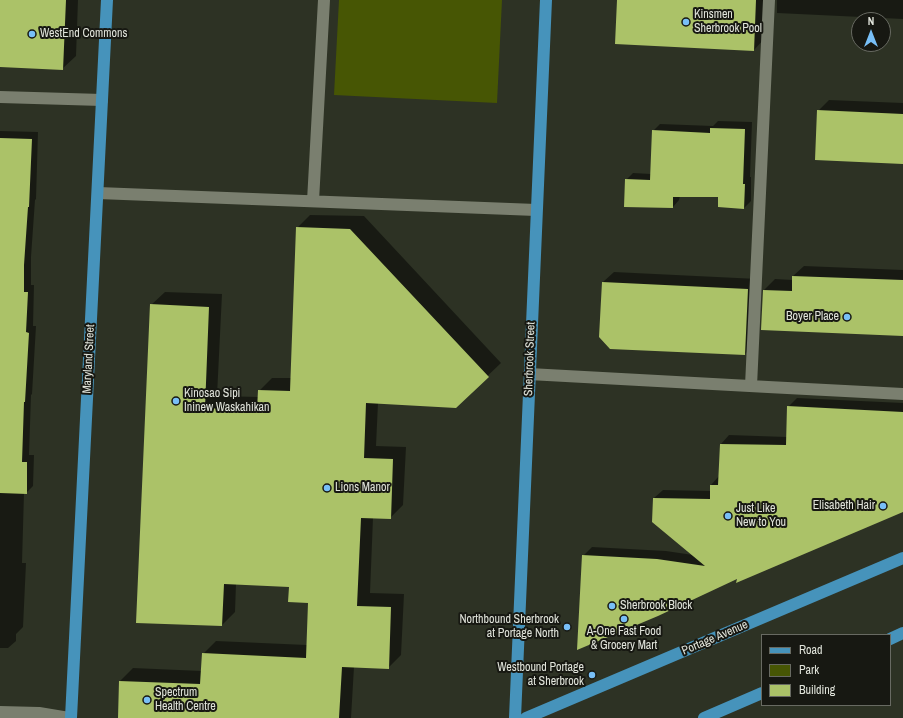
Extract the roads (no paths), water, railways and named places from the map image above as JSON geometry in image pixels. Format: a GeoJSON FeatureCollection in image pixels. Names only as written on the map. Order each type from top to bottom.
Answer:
{"type":"FeatureCollection","features":[{"type":"Feature","properties":{"kind":"main road","name":"Maryland Street"},"geometry":{"type":"LineString","coordinates":[[70,718],[107,0]]}},
{"type":"Feature","properties":{"kind":"main road","name":"Sherbrook Street"},"geometry":{"type":"LineString","coordinates":[[515,718],[546,0]]}},
{"type":"Feature","properties":{"kind":"main road","name":"Portage Avenue"},"geometry":{"type":"LineString","coordinates":[[526,718],[903,558]]}},
{"type":"Feature","properties":{"kind":"main road"},"geometry":{"type":"LineString","coordinates":[[891,639],[903,633]]}},
{"type":"Feature","properties":{"kind":"main road"},"geometry":{"type":"LineString","coordinates":[[704,718],[761,693]]}},
{"type":"Feature","properties":{"kind":"street"},"geometry":{"type":"LineString","coordinates":[[313,201],[324,0]]}},
{"type":"Feature","properties":{"kind":"street"},"geometry":{"type":"LineString","coordinates":[[751,386],[769,0]]}},
{"type":"Feature","properties":{"kind":"street"},"geometry":{"type":"LineString","coordinates":[[0,97],[102,100]]}},
{"type":"Feature","properties":{"kind":"street"},"geometry":{"type":"LineString","coordinates":[[98,193],[536,210]]}},
{"type":"Feature","properties":{"kind":"street"},"geometry":{"type":"LineString","coordinates":[[529,374],[903,394]]}},
{"type":"Feature","properties":{"kind":"street"},"geometry":{"type":"LineString","coordinates":[[0,712],[39,713],[70,718]]}},
{"type":"Feature","properties":{"kind":"place","name":"Kinsmen Sherbrook Pool"},"geometry":{"type":"Point","coordinates":[686,22]}},
{"type":"Feature","properties":{"kind":"place","name":"WestEnd Commons"},"geometry":{"type":"Point","coordinates":[32,34]}},
{"type":"Feature","properties":{"kind":"place","name":"Boyer Place"},"geometry":{"type":"Point","coordinates":[847,317]}},
{"type":"Feature","properties":{"kind":"place","name":"Kinosao Sipi Ininew Waskahikan"},"geometry":{"type":"Point","coordinates":[176,401]}},
{"type":"Feature","properties":{"kind":"place","name":"Lions Manor"},"geometry":{"type":"Point","coordinates":[327,488]}},
{"type":"Feature","properties":{"kind":"place","name":"Elisabeth Hair"},"geometry":{"type":"Point","coordinates":[883,506]}},
{"type":"Feature","properties":{"kind":"place","name":"Just Like New to You"},"geometry":{"type":"Point","coordinates":[728,516]}},
{"type":"Feature","properties":{"kind":"place","name":"Sherbrook Block"},"geometry":{"type":"Point","coordinates":[612,606]}},
{"type":"Feature","properties":{"kind":"place","name":"A-One Fast Food & Grocery Mart"},"geometry":{"type":"Point","coordinates":[624,619]}},
{"type":"Feature","properties":{"kind":"place","name":"Northbound Sherbrook at Portage North"},"geometry":{"type":"Point","coordinates":[567,627]}},
{"type":"Feature","properties":{"kind":"place","name":"Westbound Portage at Sherbrook"},"geometry":{"type":"Point","coordinates":[592,675]}},
{"type":"Feature","properties":{"kind":"place","name":"Spectrum Health Centre"},"geometry":{"type":"Point","coordinates":[147,700]}}]}
